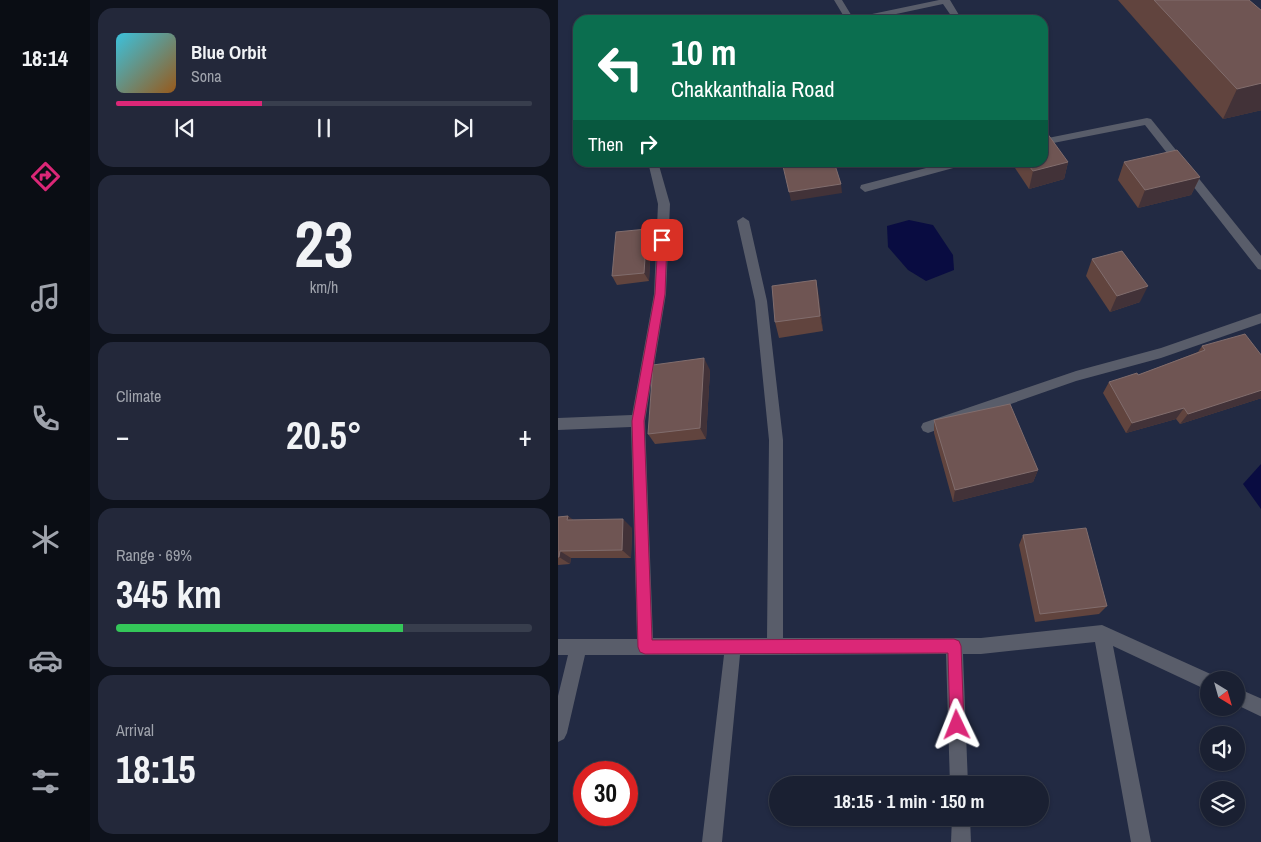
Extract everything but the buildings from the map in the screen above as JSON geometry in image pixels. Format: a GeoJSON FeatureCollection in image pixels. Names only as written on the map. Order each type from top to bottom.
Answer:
{"type":"FeatureCollection","features":[{"type":"Feature","properties":{"kind":"street"},"geometry":{"type":"LineString","coordinates":[[838,0],[847,15]]}},
{"type":"Feature","properties":{"kind":"street"},"geometry":{"type":"LineString","coordinates":[[878,15],[946,0],[955,15]]}},
{"type":"Feature","properties":{"kind":"street"},"geometry":{"type":"LineString","coordinates":[[1048,141],[1147,121],[1262,266]]}},
{"type":"Feature","properties":{"kind":"street"},"geometry":{"type":"LineString","coordinates":[[645,647],[638,421],[660,294],[664,204],[654,167]]}},
{"type":"Feature","properties":{"kind":"street"},"geometry":{"type":"LineString","coordinates":[[865,188],[945,167]]}},
{"type":"Feature","properties":{"kind":"street"},"geometry":{"type":"LineString","coordinates":[[743,221],[761,301],[776,440],[775,647]]}},
{"type":"Feature","properties":{"kind":"street"},"geometry":{"type":"LineString","coordinates":[[928,427],[1076,376],[1161,353],[1262,318]]}},
{"type":"Feature","properties":{"kind":"street"},"geometry":{"type":"LineString","coordinates":[[558,424],[638,421]]}},
{"type":"Feature","properties":{"kind":"street"},"geometry":{"type":"LineString","coordinates":[[1102,633],[1140,842]]}},
{"type":"Feature","properties":{"kind":"street"},"geometry":{"type":"LineString","coordinates":[[558,647],[981,646],[1102,633],[1200,678]]}},
{"type":"Feature","properties":{"kind":"street"},"geometry":{"type":"LineString","coordinates":[[954,646],[959,776]]}},
{"type":"Feature","properties":{"kind":"street"},"geometry":{"type":"LineString","coordinates":[[712,842],[733,647]]}},
{"type":"Feature","properties":{"kind":"street"},"geometry":{"type":"LineString","coordinates":[[558,733],[578,648]]}},
{"type":"Feature","properties":{"kind":"street"},"geometry":{"type":"LineString","coordinates":[[1246,701],[1262,709]]}},
{"type":"Feature","properties":{"kind":"street"},"geometry":{"type":"LineString","coordinates":[[961,826],[962,842]]}},
{"type":"Feature","properties":{"kind":"shaded area"},"geometry":{"type":"Polygon","coordinates":[[[909,220],[933,225],[953,255],[954,270],[926,281],[908,270],[888,247],[887,226],[909,220]]]}},
{"type":"Feature","properties":{"kind":"shaded area"},"geometry":{"type":"Polygon","coordinates":[[[1261,464],[1261,509],[1243,484],[1261,464]]]}},
{"type":"Feature","properties":{"kind":"route"},"geometry":{"type":"LineString","coordinates":[[662,240],[660,294],[638,421],[645,647],[954,646],[957,725]]}}]}
